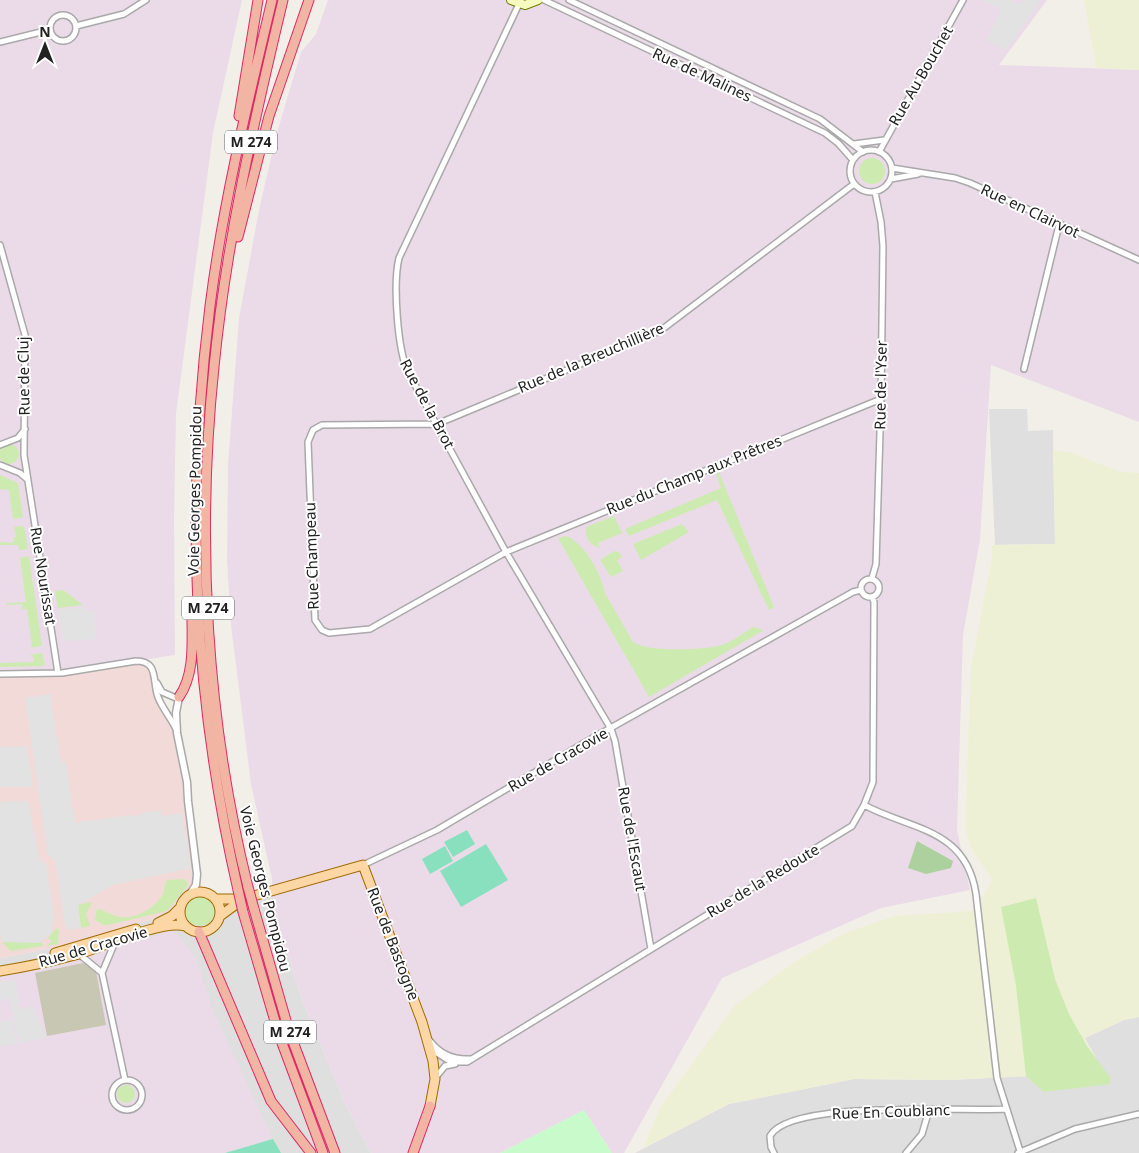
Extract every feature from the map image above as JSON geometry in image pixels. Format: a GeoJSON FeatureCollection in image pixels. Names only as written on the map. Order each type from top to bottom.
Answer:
{"type":"FeatureCollection","features":[{"type":"Feature","properties":{"kind":"highway"},"geometry":{"type":"LineString","coordinates":[[228,200],[230,165],[258,0]]}},
{"type":"Feature","properties":{"kind":"highway","name":"Voie Georges Pompidou"},"geometry":{"type":"LineString","coordinates":[[272,0],[228,200],[205,346],[198,446],[196,546],[201,666],[221,814],[243,912],[279,1035],[323,1153]]}},
{"type":"Feature","properties":{"kind":"highway","name":"Voie Georges Pompidou"},"geometry":{"type":"LineString","coordinates":[[283,0],[244,176],[214,360],[207,451],[207,573],[212,666],[220,740],[237,841],[254,909],[289,1031],[335,1153]]}},
{"type":"Feature","properties":{"kind":"highway"},"geometry":{"type":"LineString","coordinates":[[225,286],[232,267],[269,116],[309,0]]}},
{"type":"Feature","properties":{"kind":"highway"},"geometry":{"type":"LineString","coordinates":[[179,697],[185,688],[191,659],[196,546]]}},
{"type":"Feature","properties":{"kind":"highway"},"geometry":{"type":"LineString","coordinates":[[199,932],[271,1101],[311,1153]]}},
{"type":"Feature","properties":{"kind":"highway"},"geometry":{"type":"LineString","coordinates":[[413,1153],[430,1106]]}},
{"type":"Feature","properties":{"kind":"main road"},"geometry":{"type":"LineString","coordinates":[[511,0],[519,4],[530,4],[538,0]]}},
{"type":"Feature","properties":{"kind":"main road","name":"Rue de Cracovie"},"geometry":{"type":"LineString","coordinates":[[216,899],[243,899],[364,865]]}},
{"type":"Feature","properties":{"kind":"main road","name":"Rue de Bastogne"},"geometry":{"type":"LineString","coordinates":[[364,865],[422,1022],[435,1079],[430,1106]]}},
{"type":"Feature","properties":{"kind":"main road"},"geometry":{"type":"LineString","coordinates":[[201,892],[216,899],[220,916],[213,926],[199,932],[194,932],[185,926],[180,918],[180,908],[190,894],[201,892]]}},
{"type":"Feature","properties":{"kind":"main road","name":"Rue de Cracovie"},"geometry":{"type":"LineString","coordinates":[[220,916],[243,899]]}},
{"type":"Feature","properties":{"kind":"main road","name":"Rue de Cracovie"},"geometry":{"type":"LineString","coordinates":[[0,965],[61,952],[159,923],[172,916],[180,908]]}},
{"type":"Feature","properties":{"kind":"main road","name":"Rue de Cracovie"},"geometry":{"type":"LineString","coordinates":[[0,971],[79,954],[175,924],[185,926]]}},
{"type":"Feature","properties":{"kind":"street"},"geometry":{"type":"LineString","coordinates":[[76,26],[124,14],[146,0]]}},
{"type":"Feature","properties":{"kind":"street","name":"Rue de Malines"},"geometry":{"type":"LineString","coordinates":[[544,0],[825,133],[838,143],[853,160]]}},
{"type":"Feature","properties":{"kind":"street","name":"Rue de Malines"},"geometry":{"type":"LineString","coordinates":[[569,0],[820,119],[863,152]]}},
{"type":"Feature","properties":{"kind":"street","name":"Rue Au Bouchet"},"geometry":{"type":"LineString","coordinates":[[879,152],[963,0]]}},
{"type":"Feature","properties":{"kind":"street","name":"Rue de la Brot"},"geometry":{"type":"LineString","coordinates":[[519,4],[411,229],[397,265],[401,355],[409,374],[506,552],[611,729]]}},
{"type":"Feature","properties":{"kind":"street"},"geometry":{"type":"LineString","coordinates":[[60,15],[70,17],[76,26],[74,34],[65,41],[53,38],[49,30],[51,22],[60,15]]}},
{"type":"Feature","properties":{"kind":"street"},"geometry":{"type":"LineString","coordinates":[[0,42],[49,30]]}},
{"type":"Feature","properties":{"kind":"street"},"geometry":{"type":"LineString","coordinates":[[854,144],[884,140]]}},
{"type":"Feature","properties":{"kind":"street"},"geometry":{"type":"LineString","coordinates":[[863,152],[879,152],[888,159],[892,168],[891,179],[885,188],[875,192],[863,191],[854,184],[850,172],[853,160],[863,152]]}},
{"type":"Feature","properties":{"kind":"street","name":"Rue en Clairvot"},"geometry":{"type":"LineString","coordinates":[[892,168],[918,174],[946,176],[970,183],[1139,260]]}},
{"type":"Feature","properties":{"kind":"street","name":"Rue en Clairvot"},"geometry":{"type":"LineString","coordinates":[[891,179],[918,174]]}},
{"type":"Feature","properties":{"kind":"street","name":"Rue de la Breuchillière"},"geometry":{"type":"LineString","coordinates":[[437,424],[660,331],[854,184]]}},
{"type":"Feature","properties":{"kind":"street","name":"Rue de l'Yser"},"geometry":{"type":"LineString","coordinates":[[872,578],[876,564],[882,399],[883,246],[880,214],[875,192]]}},
{"type":"Feature","properties":{"kind":"street"},"geometry":{"type":"LineString","coordinates":[[1024,369],[1059,225]]}},
{"type":"Feature","properties":{"kind":"street","name":"Rue de Cluj"},"geometry":{"type":"LineString","coordinates":[[0,245],[25,335],[26,428],[24,455],[28,479]]}},
{"type":"Feature","properties":{"kind":"street","name":"Rue du Champ aux Prêtres"},"geometry":{"type":"LineString","coordinates":[[506,552],[882,399]]}},
{"type":"Feature","properties":{"kind":"street","name":"Rue Champeau"},"geometry":{"type":"LineString","coordinates":[[437,424],[322,425],[313,430],[308,442],[312,596],[317,626],[329,633],[370,629],[506,552]]}},
{"type":"Feature","properties":{"kind":"street"},"geometry":{"type":"LineString","coordinates":[[0,445],[18,438],[26,428]]}},
{"type":"Feature","properties":{"kind":"street"},"geometry":{"type":"LineString","coordinates":[[0,465],[20,473],[28,479]]}},
{"type":"Feature","properties":{"kind":"street","name":"Rue Nourissat"},"geometry":{"type":"LineString","coordinates":[[28,479],[58,673]]}},
{"type":"Feature","properties":{"kind":"street"},"geometry":{"type":"LineString","coordinates":[[872,578],[877,582],[879,588],[877,594],[872,597],[866,596],[861,590],[864,580],[872,578]]}},
{"type":"Feature","properties":{"kind":"street","name":"Rue de Cracovie"},"geometry":{"type":"LineString","coordinates":[[364,865],[437,830],[853,592],[861,590]]}},
{"type":"Feature","properties":{"kind":"street","name":"Rue de la Redoute"},"geometry":{"type":"LineString","coordinates":[[435,1079],[445,1066],[473,1059],[852,826],[864,805],[873,782],[874,602],[872,597]]}},
{"type":"Feature","properties":{"kind":"street"},"geometry":{"type":"LineString","coordinates":[[0,674],[58,673],[140,661],[152,668],[159,688],[168,696],[179,697],[176,724],[188,788],[197,874],[196,885],[190,894]]}},
{"type":"Feature","properties":{"kind":"street"},"geometry":{"type":"LineString","coordinates":[[156,679],[158,698],[177,733]]}},
{"type":"Feature","properties":{"kind":"street","name":"Rue de l'Escaut"},"geometry":{"type":"LineString","coordinates":[[611,729],[615,741],[651,949]]}},
{"type":"Feature","properties":{"kind":"street"},"geometry":{"type":"LineString","coordinates":[[864,805],[919,825],[949,842],[960,855],[972,876],[976,894],[997,1078],[1019,1152],[1075,1129],[1139,1114]]}},
{"type":"Feature","properties":{"kind":"street"},"geometry":{"type":"LineString","coordinates":[[115,942],[102,973],[125,1080]]}},
{"type":"Feature","properties":{"kind":"street"},"geometry":{"type":"LineString","coordinates":[[79,954],[102,973]]}},
{"type":"Feature","properties":{"kind":"street"},"geometry":{"type":"LineString","coordinates":[[422,1022],[428,1038],[442,1053],[456,1058],[473,1059]]}},
{"type":"Feature","properties":{"kind":"street","name":"Rue de Bastogne"},"geometry":{"type":"LineString","coordinates":[[422,1022],[430,1064],[428,1101],[430,1106]]}},
{"type":"Feature","properties":{"kind":"street"},"geometry":{"type":"LineString","coordinates":[[429,1048],[444,1060],[457,1064]]}},
{"type":"Feature","properties":{"kind":"street"},"geometry":{"type":"LineString","coordinates":[[125,1080],[135,1083],[141,1092],[139,1104],[131,1109],[120,1108],[112,1100],[113,1088],[125,1080]]}},
{"type":"Feature","properties":{"kind":"street","name":"Rue En Coublanc"},"geometry":{"type":"LineString","coordinates":[[774,1153],[770,1142],[773,1131],[795,1121],[828,1114],[863,1110],[1006,1109]]}},
{"type":"Feature","properties":{"kind":"street"},"geometry":{"type":"LineString","coordinates":[[906,1153],[922,1134],[929,1110]]}},
{"type":"Feature","properties":{"kind":"shaded area"},"geometry":{"type":"Polygon","coordinates":[[[0,0],[242,0],[213,133],[176,414],[174,520],[175,655],[58,673],[0,674],[0,0]]]}},
{"type":"Feature","properties":{"kind":"shaded area"},"geometry":{"type":"Polygon","coordinates":[[[328,0],[1047,0],[999,65],[1139,70],[1139,422],[991,365],[980,539],[963,635],[957,830],[970,890],[881,908],[722,978],[624,1153],[612,1153],[584,1110],[500,1153],[371,1153],[344,1101],[303,1002],[273,907],[272,879],[251,784],[231,625],[227,560],[228,465],[239,318],[259,210],[276,136],[301,52],[316,34],[328,0]]]}},
{"type":"Feature","properties":{"kind":"shaded area"},"geometry":{"type":"Polygon","coordinates":[[[982,0],[1010,0],[1019,5],[1023,0],[1041,0],[1006,50],[986,40],[1001,10],[982,0]]]}},
{"type":"Feature","properties":{"kind":"shaded area"},"geometry":{"type":"Polygon","coordinates":[[[1084,0],[1139,0],[1139,70],[1096,68],[1084,0]]]}},
{"type":"Feature","properties":{"kind":"shaded area"},"geometry":{"type":"Polygon","coordinates":[[[989,409],[1027,409],[1028,431],[1053,430],[1055,544],[995,545],[989,409]]]}},
{"type":"Feature","properties":{"kind":"shaded area"},"geometry":{"type":"Polygon","coordinates":[[[1053,450],[1072,453],[1121,472],[1139,473],[1139,1017],[1124,1020],[1085,1038],[1108,1081],[1029,1076],[951,1080],[854,1079],[729,1104],[643,1148],[661,1106],[735,1005],[793,963],[842,934],[894,916],[972,911],[987,890],[992,879],[971,849],[965,827],[971,668],[992,557],[992,545],[1055,544],[1053,450]]]}},
{"type":"Feature","properties":{"kind":"shaded area"},"geometry":{"type":"Polygon","coordinates":[[[85,607],[84,611],[94,611],[96,639],[63,641],[58,611],[60,609],[85,607]]]}},
{"type":"Feature","properties":{"kind":"shaded area"},"geometry":{"type":"Polygon","coordinates":[[[140,661],[154,671],[157,695],[177,729],[188,788],[193,873],[192,889],[178,901],[169,914],[58,947],[0,958],[0,674],[140,661]]]}},
{"type":"Feature","properties":{"kind":"shaded area"},"geometry":{"type":"Polygon","coordinates":[[[50,694],[61,763],[66,763],[75,823],[130,815],[134,817],[143,813],[161,810],[162,816],[182,813],[191,868],[113,885],[78,905],[81,928],[66,930],[55,860],[48,855],[25,698],[50,694]]]}},
{"type":"Feature","properties":{"kind":"shaded area"},"geometry":{"type":"Polygon","coordinates":[[[27,746],[33,787],[0,787],[0,747],[27,746]]]}},
{"type":"Feature","properties":{"kind":"shaded area"},"geometry":{"type":"Polygon","coordinates":[[[28,801],[39,858],[46,865],[54,915],[51,934],[39,943],[2,942],[0,936],[0,802],[28,801]]]}},
{"type":"Feature","properties":{"kind":"shaded area"},"geometry":{"type":"Polygon","coordinates":[[[204,889],[220,898],[273,891],[273,907],[303,1002],[344,1101],[371,1153],[0,1153],[0,958],[58,947],[169,914],[178,901],[193,890],[204,889]]]}},
{"type":"Feature","properties":{"kind":"shaded area"},"geometry":{"type":"Polygon","coordinates":[[[174,930],[196,958],[215,1015],[272,1137],[257,1145],[223,1153],[0,1153],[0,977],[53,967],[174,930]]]}},
{"type":"Feature","properties":{"kind":"shaded area"},"geometry":{"type":"Polygon","coordinates":[[[83,963],[96,971],[106,1025],[47,1036],[35,973],[83,963]]]}},
{"type":"Feature","properties":{"kind":"shaded area"},"geometry":{"type":"Polygon","coordinates":[[[15,979],[20,1009],[33,1006],[46,1037],[19,1043],[9,998],[0,1000],[0,982],[15,979]]]}},
{"type":"Feature","properties":{"kind":"shaded area"},"geometry":{"type":"Polygon","coordinates":[[[1139,1017],[1139,1153],[635,1153],[729,1104],[854,1079],[951,1080],[1029,1076],[1108,1080],[1085,1038],[1124,1020],[1139,1017]]]}},
{"type":"Feature","properties":{"kind":"shaded area"},"geometry":{"type":"Polygon","coordinates":[[[12,1019],[17,1044],[0,1047],[0,1022],[12,1019]]]}},
{"type":"Feature","properties":{"kind":"green space"},"geometry":{"type":"Polygon","coordinates":[[[872,158],[882,161],[885,171],[882,181],[872,184],[862,181],[859,171],[862,161],[872,158]]]}},
{"type":"Feature","properties":{"kind":"green space"},"geometry":{"type":"Polygon","coordinates":[[[9,444],[16,447],[19,454],[16,461],[9,464],[2,461],[-1,454],[2,447],[9,444]]]}},
{"type":"Feature","properties":{"kind":"green space"},"geometry":{"type":"Polygon","coordinates":[[[719,472],[774,607],[769,610],[717,500],[629,536],[625,529],[721,488],[716,473],[719,472]]]}},
{"type":"Feature","properties":{"kind":"green space"},"geometry":{"type":"Polygon","coordinates":[[[0,475],[18,483],[23,517],[13,519],[9,490],[0,489],[0,475]]]}},
{"type":"Feature","properties":{"kind":"green space"},"geometry":{"type":"Polygon","coordinates":[[[614,516],[622,533],[598,543],[600,548],[590,543],[586,534],[586,527],[614,516]]]}},
{"type":"Feature","properties":{"kind":"green space"},"geometry":{"type":"Polygon","coordinates":[[[682,524],[689,532],[641,560],[633,544],[682,524]]]}},
{"type":"Feature","properties":{"kind":"green space"},"geometry":{"type":"Polygon","coordinates":[[[24,526],[28,549],[19,550],[18,545],[0,545],[0,542],[13,543],[14,537],[16,537],[14,527],[24,526]]]}},
{"type":"Feature","properties":{"kind":"green space"},"geometry":{"type":"Polygon","coordinates":[[[566,536],[580,545],[586,552],[596,568],[605,593],[633,642],[662,649],[700,648],[727,643],[753,627],[764,630],[649,697],[558,538],[566,536]]]}},
{"type":"Feature","properties":{"kind":"green space"},"geometry":{"type":"Polygon","coordinates":[[[614,551],[619,552],[622,557],[617,560],[623,571],[611,577],[600,560],[614,551]]]}},
{"type":"Feature","properties":{"kind":"green space"},"geometry":{"type":"Polygon","coordinates":[[[29,556],[42,646],[29,648],[32,647],[27,609],[22,609],[22,604],[7,605],[7,603],[26,602],[20,558],[29,556]]]}},
{"type":"Feature","properties":{"kind":"green space"},"geometry":{"type":"Polygon","coordinates":[[[63,590],[83,605],[58,608],[55,591],[63,590]]]}},
{"type":"Feature","properties":{"kind":"green space"},"geometry":{"type":"Polygon","coordinates":[[[42,653],[45,665],[43,666],[0,667],[0,663],[34,662],[33,656],[29,655],[42,653]]]}},
{"type":"Feature","properties":{"kind":"green space"},"geometry":{"type":"Polygon","coordinates":[[[467,830],[475,844],[453,857],[444,842],[467,830]]]}},
{"type":"Feature","properties":{"kind":"green space"},"geometry":{"type":"Polygon","coordinates":[[[917,841],[953,861],[951,868],[926,874],[908,868],[917,841]]]}},
{"type":"Feature","properties":{"kind":"green space"},"geometry":{"type":"Polygon","coordinates":[[[486,844],[508,880],[461,907],[440,871],[486,844]]]}},
{"type":"Feature","properties":{"kind":"green space"},"geometry":{"type":"Polygon","coordinates":[[[445,846],[453,861],[430,874],[422,859],[445,846]]]}},
{"type":"Feature","properties":{"kind":"green space"},"geometry":{"type":"Polygon","coordinates":[[[185,879],[188,884],[187,887],[167,911],[108,925],[103,925],[95,920],[97,909],[119,917],[132,916],[146,911],[161,897],[167,880],[185,879]]]}},
{"type":"Feature","properties":{"kind":"green space"},"geometry":{"type":"Polygon","coordinates":[[[200,896],[211,900],[215,911],[211,922],[200,926],[189,922],[185,911],[189,900],[200,896]]]}},
{"type":"Feature","properties":{"kind":"green space"},"geometry":{"type":"Polygon","coordinates":[[[1036,898],[1055,979],[1069,1014],[1087,1046],[1110,1077],[1110,1084],[1044,1092],[1026,1076],[1016,986],[1001,907],[1036,898]]]}},
{"type":"Feature","properties":{"kind":"green space"},"geometry":{"type":"Polygon","coordinates":[[[91,902],[86,914],[90,926],[81,928],[78,905],[91,902]]]}},
{"type":"Feature","properties":{"kind":"green space"},"geometry":{"type":"Polygon","coordinates":[[[56,928],[59,930],[58,944],[46,946],[52,941],[48,938],[56,928]]]}},
{"type":"Feature","properties":{"kind":"green space"},"geometry":{"type":"Polygon","coordinates":[[[2,942],[41,942],[43,946],[11,951],[2,942]]]}},
{"type":"Feature","properties":{"kind":"green space"},"geometry":{"type":"Polygon","coordinates":[[[126,1085],[132,1088],[135,1094],[132,1100],[126,1103],[120,1100],[117,1094],[120,1088],[126,1085]]]}},
{"type":"Feature","properties":{"kind":"green space"},"geometry":{"type":"Polygon","coordinates":[[[584,1110],[612,1153],[500,1153],[584,1110]]]}},
{"type":"Feature","properties":{"kind":"green space"},"geometry":{"type":"Polygon","coordinates":[[[273,1139],[281,1153],[225,1153],[273,1139]]]}}]}
